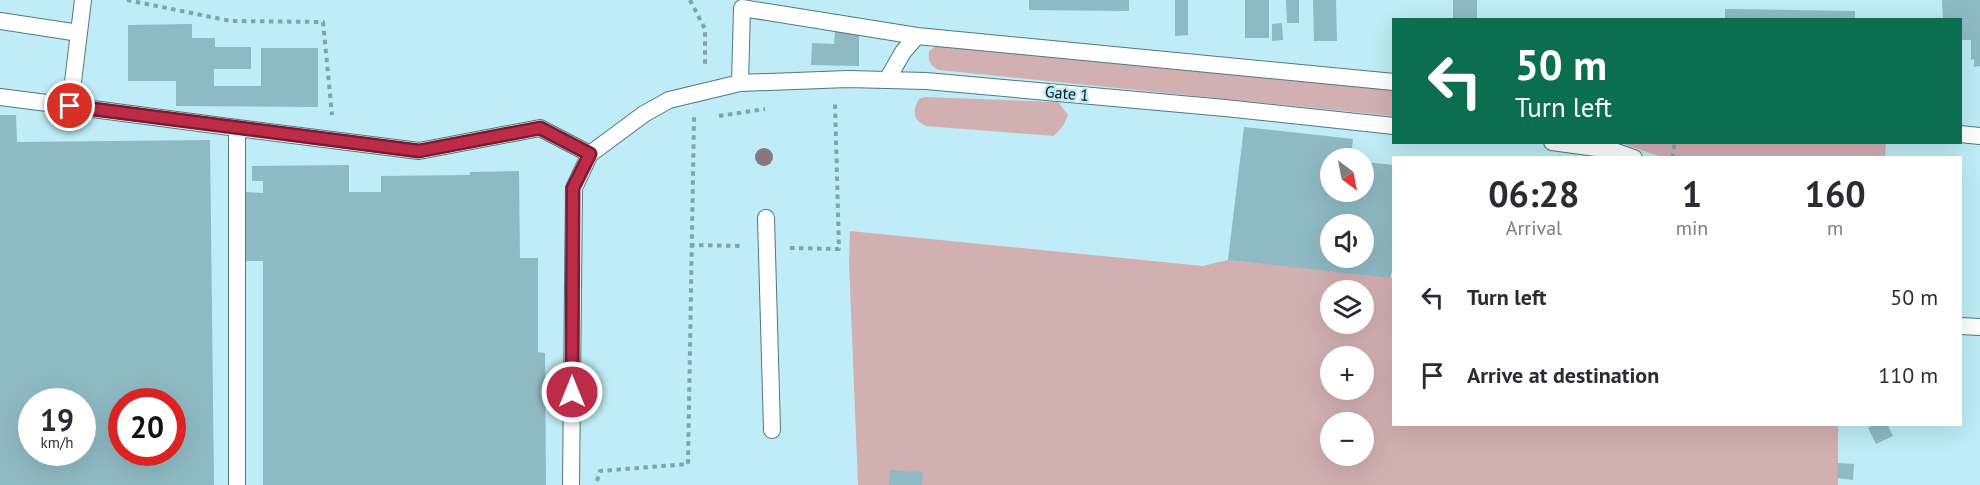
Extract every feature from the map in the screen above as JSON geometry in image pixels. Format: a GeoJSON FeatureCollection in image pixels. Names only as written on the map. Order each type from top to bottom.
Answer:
{"type":"FeatureCollection","features":[{"type":"Feature","properties":{"kind":"lane"},"geometry":{"type":"LineString","coordinates":[[70,106],[83,0]]}},
{"type":"Feature","properties":{"kind":"lane"},"geometry":{"type":"LineString","coordinates":[[740,83],[742,8],[917,36],[1392,82]]}},
{"type":"Feature","properties":{"kind":"lane"},"geometry":{"type":"LineString","coordinates":[[0,21],[79,33]]}},
{"type":"Feature","properties":{"kind":"lane"},"geometry":{"type":"LineString","coordinates":[[887,80],[903,52],[917,36]]}},
{"type":"Feature","properties":{"kind":"lane","name":"Gate 1"},"geometry":{"type":"LineString","coordinates":[[590,154],[624,127],[669,100],[740,83],[887,80],[1058,92],[1392,126]]}},
{"type":"Feature","properties":{"kind":"lane"},"geometry":{"type":"LineString","coordinates":[[0,97],[419,151],[540,128],[590,154],[573,188],[571,485]]}},
{"type":"Feature","properties":{"kind":"lane"},"geometry":{"type":"LineString","coordinates":[[237,128],[237,485]]}},
{"type":"Feature","properties":{"kind":"lane"},"geometry":{"type":"LineString","coordinates":[[1962,135],[1980,136]]}},
{"type":"Feature","properties":{"kind":"lane"},"geometry":{"type":"LineString","coordinates":[[1567,144],[1611,150],[1628,156]]}},
{"type":"Feature","properties":{"kind":"lane"},"geometry":{"type":"LineString","coordinates":[[766,218],[772,430]]}},
{"type":"Feature","properties":{"kind":"lane"},"geometry":{"type":"LineString","coordinates":[[1962,326],[1980,327]]}},
{"type":"Feature","properties":{"kind":"path"},"geometry":{"type":"LineString","coordinates":[[128,0],[231,21],[323,22],[334,140]]}},
{"type":"Feature","properties":{"kind":"path"},"geometry":{"type":"LineString","coordinates":[[596,485],[600,471],[687,464],[690,245],[839,249],[835,99]]}},
{"type":"Feature","properties":{"kind":"path"},"geometry":{"type":"LineString","coordinates":[[716,116],[772,108]]}},
{"type":"Feature","properties":{"kind":"shaded area"},"geometry":{"type":"Polygon","coordinates":[[[939,44],[1392,89],[1392,116],[939,70],[929,60],[929,51],[939,44]]]}},
{"type":"Feature","properties":{"kind":"shaded area"},"geometry":{"type":"Polygon","coordinates":[[[925,97],[1058,102],[1068,115],[1063,126],[1054,136],[926,126],[918,121],[915,115],[915,107],[919,99],[925,97]]]}},
{"type":"Feature","properties":{"kind":"shaded area"},"geometry":{"type":"Polygon","coordinates":[[[1624,144],[1886,144],[1885,156],[1659,156],[1624,144]]]}},
{"type":"Feature","properties":{"kind":"shaded area"},"geometry":{"type":"Polygon","coordinates":[[[850,231],[1203,266],[1228,260],[1392,278],[1392,426],[1838,426],[1838,485],[858,485],[849,262],[850,231]]]}},
{"type":"Feature","properties":{"kind":"building"},"geometry":{"type":"Polygon","coordinates":[[[1029,0],[1129,0],[1129,11],[1029,10],[1029,0]]]}},
{"type":"Feature","properties":{"kind":"building"},"geometry":{"type":"Polygon","coordinates":[[[1175,0],[1188,0],[1188,35],[1175,36],[1175,0]]]}},
{"type":"Feature","properties":{"kind":"building"},"geometry":{"type":"Polygon","coordinates":[[[1245,0],[1269,0],[1269,38],[1245,38],[1245,0]]]}},
{"type":"Feature","properties":{"kind":"building"},"geometry":{"type":"Polygon","coordinates":[[[1286,0],[1299,0],[1299,23],[1287,23],[1286,0]]]}},
{"type":"Feature","properties":{"kind":"building"},"geometry":{"type":"Polygon","coordinates":[[[1313,0],[1336,0],[1337,41],[1314,41],[1313,0]]]}},
{"type":"Feature","properties":{"kind":"building"},"geometry":{"type":"Polygon","coordinates":[[[1453,0],[1477,0],[1477,18],[1453,18],[1453,0]]]}},
{"type":"Feature","properties":{"kind":"building"},"geometry":{"type":"Polygon","coordinates":[[[1942,0],[1980,0],[1980,66],[1974,67],[1974,59],[1971,60],[1971,40],[1962,40],[1962,18],[1943,18],[1942,0]]]}},
{"type":"Feature","properties":{"kind":"building"},"geometry":{"type":"Polygon","coordinates":[[[1725,9],[1855,11],[1855,18],[1725,18],[1725,9]]]}},
{"type":"Feature","properties":{"kind":"building"},"geometry":{"type":"Polygon","coordinates":[[[1282,23],[1283,40],[1272,41],[1272,24],[1282,23]]]}},
{"type":"Feature","properties":{"kind":"building"},"geometry":{"type":"Polygon","coordinates":[[[192,24],[192,38],[215,38],[215,47],[251,47],[251,69],[214,69],[214,86],[261,86],[261,48],[318,48],[318,107],[176,106],[176,81],[128,81],[128,25],[192,24]]]}},
{"type":"Feature","properties":{"kind":"building"},"geometry":{"type":"Polygon","coordinates":[[[835,32],[859,32],[859,66],[811,65],[812,43],[834,44],[835,32]]]}},
{"type":"Feature","properties":{"kind":"building"},"geometry":{"type":"Polygon","coordinates":[[[0,115],[16,115],[17,142],[210,140],[214,485],[0,485],[0,115]]]}},
{"type":"Feature","properties":{"kind":"building"},"geometry":{"type":"Polygon","coordinates":[[[1244,127],[1353,139],[1352,148],[1320,148],[1320,202],[1374,202],[1374,163],[1392,165],[1392,271],[1390,278],[1228,260],[1244,127]]]}},
{"type":"Feature","properties":{"kind":"building"},"geometry":{"type":"Polygon","coordinates":[[[349,165],[349,192],[381,192],[381,176],[470,175],[470,172],[519,171],[520,258],[538,258],[538,352],[545,353],[546,485],[263,485],[263,261],[246,261],[245,192],[263,193],[263,181],[252,181],[252,166],[349,165]]]}},
{"type":"Feature","properties":{"kind":"building"},"geometry":{"type":"Polygon","coordinates":[[[1888,426],[1893,436],[1876,444],[1868,428],[1888,426]]]}},
{"type":"Feature","properties":{"kind":"building"},"geometry":{"type":"Polygon","coordinates":[[[1838,463],[1854,464],[1853,480],[1837,478],[1838,463]]]}},
{"type":"Feature","properties":{"kind":"building"},"geometry":{"type":"Polygon","coordinates":[[[890,470],[923,472],[922,485],[889,485],[890,470]]]}},
{"type":"Feature","properties":{"kind":"route"},"geometry":{"type":"LineString","coordinates":[[70,106],[419,151],[540,128],[590,154],[573,188],[572,392]]}}]}
